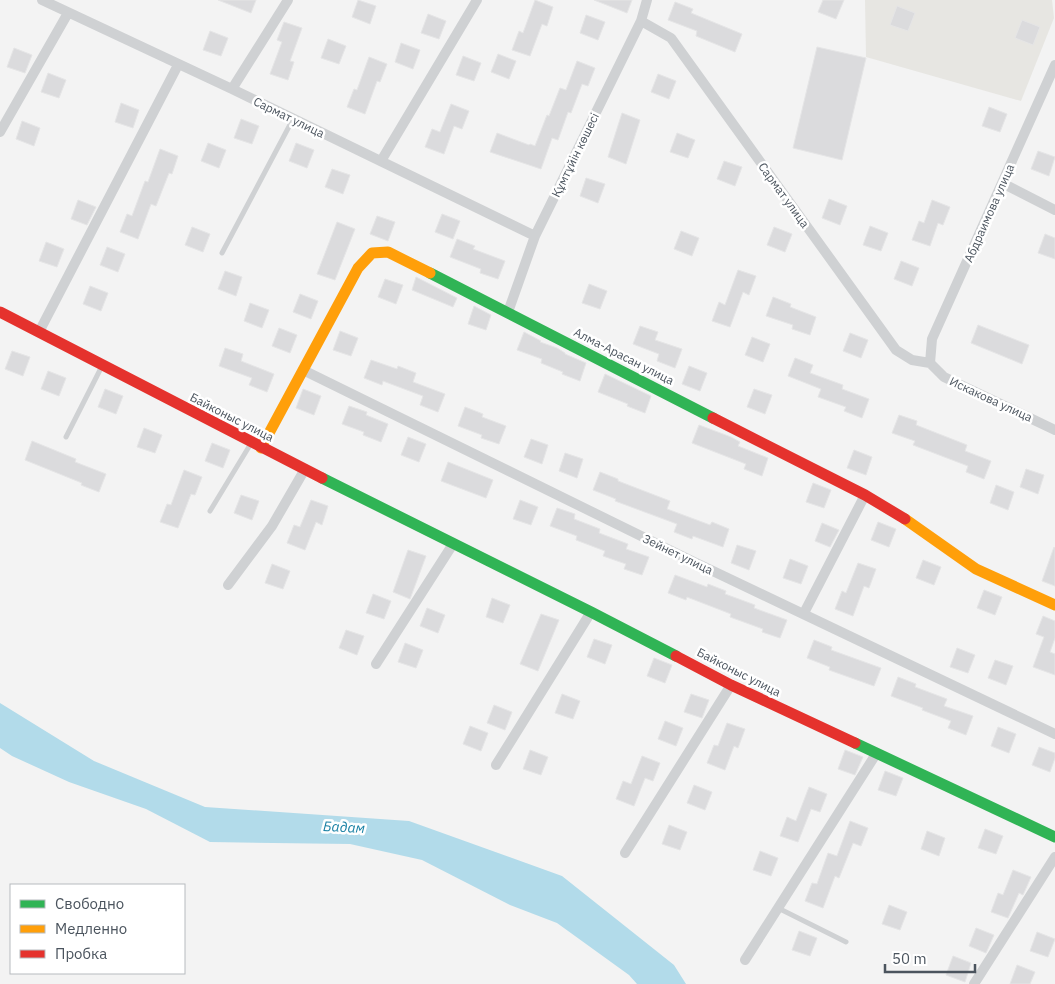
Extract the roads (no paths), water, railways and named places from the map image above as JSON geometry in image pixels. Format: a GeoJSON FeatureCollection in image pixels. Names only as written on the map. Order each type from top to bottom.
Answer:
{"type":"FeatureCollection","features":[{"type":"Feature","properties":{"kind":"street","name":"Сармат улица"},"geometry":{"type":"LineString","coordinates":[[42,0],[293,118],[535,236]]}},
{"type":"Feature","properties":{"kind":"street"},"geometry":{"type":"LineString","coordinates":[[232,89],[288,0]]}},
{"type":"Feature","properties":{"kind":"street"},"geometry":{"type":"LineString","coordinates":[[381,161],[477,0]]}},
{"type":"Feature","properties":{"kind":"street","name":"Құмтұйiн көшесі"},"geometry":{"type":"LineString","coordinates":[[508,312],[535,236],[641,21],[647,0]]}},
{"type":"Feature","properties":{"kind":"street"},"geometry":{"type":"LineString","coordinates":[[0,132],[68,13]]}},
{"type":"Feature","properties":{"kind":"street","name":"Сармат улица"},"geometry":{"type":"LineString","coordinates":[[641,21],[671,38],[896,350],[912,360],[930,363]]}},
{"type":"Feature","properties":{"kind":"street","name":"Абдраимова улица"},"geometry":{"type":"LineString","coordinates":[[930,363],[932,339],[1055,64]]}},
{"type":"Feature","properties":{"kind":"street"},"geometry":{"type":"LineString","coordinates":[[39,332],[178,65]]}},
{"type":"Feature","properties":{"kind":"street"},"geometry":{"type":"LineString","coordinates":[[1002,183],[1055,210]]}},
{"type":"Feature","properties":{"kind":"street","name":"Алма-Арасан улица"},"geometry":{"type":"LineString","coordinates":[[256,445],[303,370],[358,268],[372,253],[388,252],[865,495],[898,514],[976,569],[1055,605]]}},
{"type":"Feature","properties":{"kind":"street","name":"Байконыс улица"},"geometry":{"type":"LineString","coordinates":[[0,312],[256,445],[731,684],[1055,837]]}},
{"type":"Feature","properties":{"kind":"street","name":"Искакова улица"},"geometry":{"type":"LineString","coordinates":[[930,363],[944,377],[1055,430]]}},
{"type":"Feature","properties":{"kind":"street","name":"Зейнет улица"},"geometry":{"type":"LineString","coordinates":[[303,370],[694,562],[1055,734]]}},
{"type":"Feature","properties":{"kind":"street"},"geometry":{"type":"LineString","coordinates":[[228,585],[272,526],[305,469]]}},
{"type":"Feature","properties":{"kind":"street"},"geometry":{"type":"LineString","coordinates":[[804,613],[865,495]]}},
{"type":"Feature","properties":{"kind":"street"},"geometry":{"type":"LineString","coordinates":[[376,664],[453,544]]}},
{"type":"Feature","properties":{"kind":"street"},"geometry":{"type":"LineString","coordinates":[[496,765],[591,612]]}},
{"type":"Feature","properties":{"kind":"street"},"geometry":{"type":"LineString","coordinates":[[625,853],[731,684]]}},
{"type":"Feature","properties":{"kind":"street"},"geometry":{"type":"LineString","coordinates":[[745,960],[876,754]]}},
{"type":"Feature","properties":{"kind":"street"},"geometry":{"type":"LineString","coordinates":[[974,984],[1055,858]]}},
{"type":"Feature","properties":{"kind":"lane"},"geometry":{"type":"LineString","coordinates":[[222,253],[293,118]]}},
{"type":"Feature","properties":{"kind":"lane"},"geometry":{"type":"LineString","coordinates":[[66,437],[103,366]]}},
{"type":"Feature","properties":{"kind":"lane"},"geometry":{"type":"LineString","coordinates":[[210,511],[256,445]]}},
{"type":"Feature","properties":{"kind":"lane"},"geometry":{"type":"LineString","coordinates":[[778,908],[846,942]]}},
{"type":"Feature","properties":{"kind":"water","name":"Бадам"},"geometry":{"type":"Polygon","coordinates":[[[0,703],[94,761],[205,807],[409,821],[562,876],[674,965],[686,984],[637,984],[629,975],[557,923],[510,905],[422,860],[350,844],[210,842],[146,809],[69,782],[12,756],[0,748],[0,703]]]}}]}
